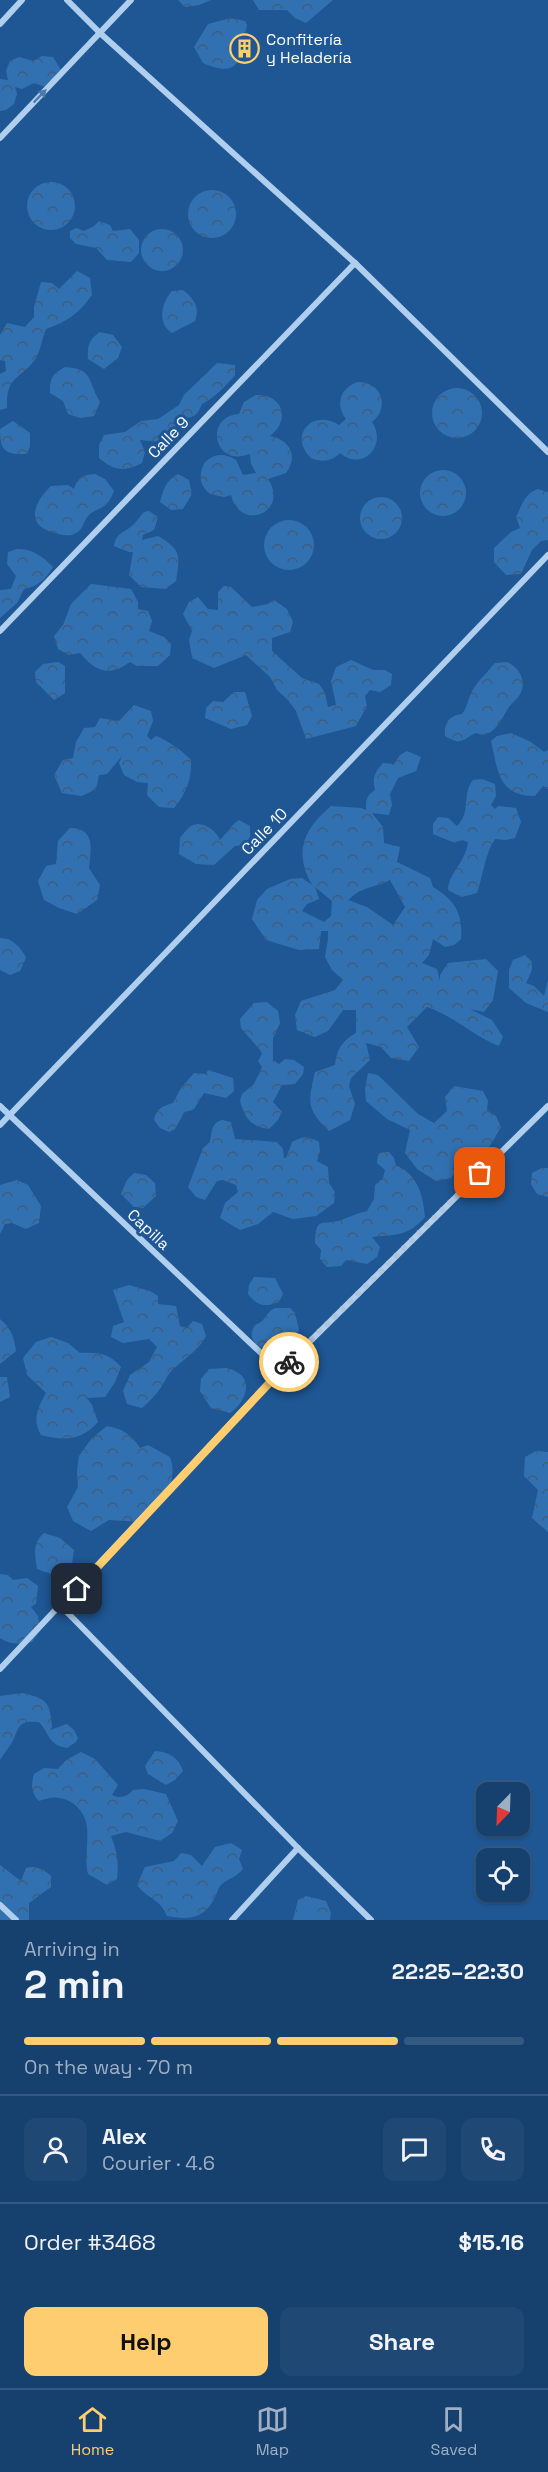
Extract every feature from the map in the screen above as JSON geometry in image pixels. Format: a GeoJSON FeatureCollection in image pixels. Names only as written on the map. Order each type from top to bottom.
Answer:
{"type":"FeatureCollection","features":[{"type":"Feature","properties":{"kind":"street"},"geometry":{"type":"LineString","coordinates":[[0,24],[22,0]]}},
{"type":"Feature","properties":{"kind":"street"},"geometry":{"type":"LineString","coordinates":[[67,0],[100,33],[355,263],[548,452]]}},
{"type":"Feature","properties":{"kind":"street"},"geometry":{"type":"LineString","coordinates":[[0,138],[131,0]]}},
{"type":"Feature","properties":{"kind":"street","name":"Calle 9"},"geometry":{"type":"LineString","coordinates":[[0,631],[355,263]]}},
{"type":"Feature","properties":{"kind":"street","name":"Calle 10"},"geometry":{"type":"LineString","coordinates":[[0,1125],[548,555]]}},
{"type":"Feature","properties":{"kind":"street","name":"Capilla"},"geometry":{"type":"LineString","coordinates":[[0,1106],[280,1371]]}},
{"type":"Feature","properties":{"kind":"street"},"geometry":{"type":"LineString","coordinates":[[0,1669],[280,1371],[548,1106]]}},
{"type":"Feature","properties":{"kind":"street"},"geometry":{"type":"LineString","coordinates":[[61,1606],[371,1920]]}},
{"type":"Feature","properties":{"kind":"street"},"geometry":{"type":"LineString","coordinates":[[232,1920],[298,1848]]}},
{"type":"Feature","properties":{"kind":"street"},"geometry":{"type":"LineString","coordinates":[[0,1905],[16,1920]]}},
{"type":"Feature","properties":{"kind":"green space"},"geometry":{"type":"Polygon","coordinates":[[[178,0],[211,0],[185,7],[178,0]]]}},
{"type":"Feature","properties":{"kind":"green space"},"geometry":{"type":"Polygon","coordinates":[[[253,0],[333,0],[306,23],[295,18],[287,10],[259,10],[253,0]]]}},
{"type":"Feature","properties":{"kind":"green space"},"geometry":{"type":"Polygon","coordinates":[[[231,18],[245,21],[247,25],[238,62],[226,69],[203,63],[194,47],[208,24],[231,18]]]}},
{"type":"Feature","properties":{"kind":"green space"},"geometry":{"type":"Polygon","coordinates":[[[42,56],[53,57],[61,70],[45,87],[34,83],[22,89],[15,87],[17,94],[14,104],[0,111],[0,79],[8,80],[6,71],[10,61],[19,57],[33,61],[42,56]]]}},
{"type":"Feature","properties":{"kind":"green space"},"geometry":{"type":"Polygon","coordinates":[[[51,182],[68,189],[75,206],[68,223],[51,230],[34,223],[27,206],[34,189],[51,182]]]}},
{"type":"Feature","properties":{"kind":"green space"},"geometry":{"type":"Polygon","coordinates":[[[212,190],[229,197],[236,214],[229,231],[212,238],[195,231],[188,214],[195,197],[212,190]]]}},
{"type":"Feature","properties":{"kind":"green space"},"geometry":{"type":"Polygon","coordinates":[[[99,221],[110,225],[113,231],[130,229],[139,240],[139,253],[131,262],[107,260],[96,248],[76,244],[70,238],[70,231],[76,228],[84,231],[99,221]]]}},
{"type":"Feature","properties":{"kind":"green space"},"geometry":{"type":"Polygon","coordinates":[[[162,229],[177,235],[183,250],[177,265],[162,271],[147,265],[141,250],[147,235],[162,229]]]}},
{"type":"Feature","properties":{"kind":"green space"},"geometry":{"type":"Polygon","coordinates":[[[77,271],[90,278],[92,295],[72,316],[46,329],[36,358],[11,384],[7,408],[0,410],[0,374],[6,371],[5,361],[0,360],[0,335],[7,323],[25,327],[34,317],[34,307],[41,282],[52,283],[59,289],[77,271]]]}},
{"type":"Feature","properties":{"kind":"green space"},"geometry":{"type":"Polygon","coordinates":[[[183,290],[195,304],[197,312],[195,321],[172,333],[164,324],[163,307],[172,291],[183,290]]]}},
{"type":"Feature","properties":{"kind":"green space"},"geometry":{"type":"Polygon","coordinates":[[[100,332],[113,335],[122,347],[118,358],[104,369],[88,359],[90,343],[93,337],[100,332]]]}},
{"type":"Feature","properties":{"kind":"green space"},"geometry":{"type":"Polygon","coordinates":[[[217,363],[235,365],[235,375],[211,399],[202,404],[194,416],[179,423],[161,442],[140,440],[145,452],[142,463],[120,469],[110,466],[99,458],[99,445],[104,435],[125,432],[141,421],[158,419],[179,405],[184,395],[217,363]]]}},
{"type":"Feature","properties":{"kind":"green space"},"geometry":{"type":"Polygon","coordinates":[[[65,367],[81,370],[89,377],[100,402],[94,416],[80,418],[68,414],[63,401],[50,393],[53,377],[65,367]]]}},
{"type":"Feature","properties":{"kind":"green space"},"geometry":{"type":"Polygon","coordinates":[[[357,382],[372,386],[381,396],[381,409],[372,422],[376,431],[375,447],[370,454],[357,460],[340,453],[327,460],[311,458],[304,450],[302,441],[306,427],[320,420],[339,425],[346,419],[341,408],[341,398],[351,385],[357,382]]]}},
{"type":"Feature","properties":{"kind":"green space"},"geometry":{"type":"Polygon","coordinates":[[[452,388],[462,388],[475,395],[482,408],[482,418],[475,431],[462,438],[452,438],[443,434],[436,427],[432,418],[432,408],[436,399],[443,392],[452,388]]]}},
{"type":"Feature","properties":{"kind":"green space"},"geometry":{"type":"Polygon","coordinates":[[[256,395],[265,396],[278,403],[282,416],[277,430],[270,436],[287,445],[292,460],[286,473],[268,479],[273,491],[273,501],[268,509],[261,514],[252,515],[236,507],[231,495],[224,497],[210,494],[202,483],[201,471],[205,462],[220,455],[236,460],[243,475],[256,473],[251,464],[250,454],[237,456],[228,454],[221,448],[217,431],[221,423],[228,417],[239,414],[244,402],[256,395]]]}},
{"type":"Feature","properties":{"kind":"green space"},"geometry":{"type":"Polygon","coordinates":[[[13,421],[30,433],[30,446],[27,454],[14,454],[3,447],[0,429],[13,421]]]}},
{"type":"Feature","properties":{"kind":"green space"},"geometry":{"type":"Polygon","coordinates":[[[443,470],[459,477],[466,493],[459,509],[443,516],[427,509],[420,493],[427,477],[443,470]]]}},
{"type":"Feature","properties":{"kind":"green space"},"geometry":{"type":"Polygon","coordinates":[[[95,474],[105,479],[114,491],[108,503],[88,516],[77,533],[66,535],[51,532],[38,523],[35,517],[37,504],[51,486],[68,485],[74,489],[82,477],[95,474]]]}},
{"type":"Feature","properties":{"kind":"green space"},"geometry":{"type":"Polygon","coordinates":[[[178,474],[189,480],[192,494],[183,509],[171,510],[160,502],[168,482],[178,474]]]}},
{"type":"Feature","properties":{"kind":"green space"},"geometry":{"type":"Polygon","coordinates":[[[538,489],[548,492],[548,540],[541,541],[532,550],[521,574],[506,575],[494,562],[494,548],[511,532],[520,528],[516,517],[522,504],[527,496],[538,489]]]}},
{"type":"Feature","properties":{"kind":"green space"},"geometry":{"type":"Polygon","coordinates":[[[381,497],[389,498],[396,503],[401,510],[401,526],[396,533],[389,538],[381,539],[373,538],[366,533],[361,526],[360,518],[361,510],[366,503],[373,498],[381,497]]]}},
{"type":"Feature","properties":{"kind":"green space"},"geometry":{"type":"Polygon","coordinates":[[[149,511],[158,517],[154,530],[143,535],[142,540],[158,536],[172,545],[178,554],[176,581],[166,589],[141,587],[129,575],[133,552],[114,546],[119,535],[134,524],[144,512],[149,511]]]}},
{"type":"Feature","properties":{"kind":"green space"},"geometry":{"type":"Polygon","coordinates":[[[294,520],[307,527],[313,535],[313,555],[307,563],[299,569],[284,570],[271,563],[265,555],[264,540],[271,527],[279,521],[294,520]]]}},
{"type":"Feature","properties":{"kind":"green space"},"geometry":{"type":"Polygon","coordinates":[[[17,549],[37,554],[53,567],[41,582],[24,589],[17,603],[0,618],[0,590],[11,589],[16,576],[7,564],[8,552],[17,549]]]}},
{"type":"Feature","properties":{"kind":"green space"},"geometry":{"type":"Polygon","coordinates":[[[91,584],[131,589],[138,602],[138,609],[148,611],[152,621],[149,631],[164,637],[171,644],[170,655],[158,666],[137,666],[130,662],[116,670],[109,671],[92,665],[80,653],[69,655],[58,649],[54,636],[63,625],[71,604],[91,584]]]}},
{"type":"Feature","properties":{"kind":"green space"},"geometry":{"type":"Polygon","coordinates":[[[224,586],[231,587],[252,607],[268,604],[274,600],[287,609],[293,622],[290,632],[272,638],[272,651],[302,678],[319,684],[325,693],[328,707],[336,705],[331,681],[336,667],[351,660],[373,670],[385,670],[392,674],[391,685],[380,692],[370,690],[365,696],[367,706],[356,726],[306,739],[296,711],[277,690],[270,677],[246,655],[214,668],[192,658],[189,640],[192,631],[183,614],[189,602],[198,597],[208,609],[218,610],[218,592],[224,586]]]}},
{"type":"Feature","properties":{"kind":"green space"},"geometry":{"type":"Polygon","coordinates":[[[58,662],[65,666],[65,693],[54,700],[36,682],[35,672],[43,664],[58,662]]]}},
{"type":"Feature","properties":{"kind":"green space"},"geometry":{"type":"Polygon","coordinates":[[[507,662],[519,672],[523,686],[519,696],[496,727],[487,734],[476,733],[461,741],[445,736],[448,720],[462,714],[481,679],[495,663],[507,662]]]}},
{"type":"Feature","properties":{"kind":"green space"},"geometry":{"type":"Polygon","coordinates":[[[234,692],[245,692],[252,716],[247,725],[231,729],[205,718],[206,708],[213,701],[223,702],[234,692]]]}},
{"type":"Feature","properties":{"kind":"green space"},"geometry":{"type":"Polygon","coordinates":[[[134,705],[151,711],[153,721],[147,736],[151,740],[156,736],[161,738],[175,746],[191,760],[187,786],[174,808],[159,807],[147,795],[148,783],[137,782],[124,775],[119,763],[122,756],[107,774],[99,775],[96,789],[82,796],[62,793],[54,775],[63,760],[73,758],[76,742],[84,728],[95,727],[100,718],[119,721],[134,705]]]}},
{"type":"Feature","properties":{"kind":"green space"},"geometry":{"type":"Polygon","coordinates":[[[511,733],[531,742],[544,752],[548,750],[548,789],[543,786],[535,796],[514,792],[507,787],[498,772],[491,741],[497,736],[511,733]]]}},
{"type":"Feature","properties":{"kind":"green space"},"geometry":{"type":"Polygon","coordinates":[[[407,751],[421,757],[416,771],[398,778],[390,794],[392,805],[389,815],[372,813],[383,827],[384,843],[400,847],[397,862],[430,878],[433,887],[452,903],[461,922],[461,939],[454,945],[445,947],[433,939],[429,955],[422,963],[437,969],[440,981],[440,975],[448,963],[486,959],[498,971],[493,1000],[484,1012],[470,1009],[492,1020],[503,1037],[499,1046],[446,1015],[427,1007],[407,1027],[419,1047],[409,1061],[391,1058],[381,1047],[366,1043],[370,1060],[351,1078],[349,1086],[355,1104],[350,1120],[329,1131],[316,1117],[311,1104],[315,1072],[335,1065],[341,1046],[356,1033],[356,1010],[343,1010],[328,1031],[315,1037],[297,1030],[295,1015],[301,1001],[335,990],[343,980],[332,970],[325,957],[328,931],[321,931],[319,949],[299,950],[266,940],[252,919],[257,900],[267,889],[290,879],[302,878],[312,885],[306,873],[302,852],[307,833],[313,824],[331,806],[366,810],[367,798],[375,790],[374,779],[378,769],[383,763],[394,764],[400,755],[407,751]],[[390,880],[364,889],[348,900],[367,907],[393,925],[405,907],[390,880]],[[315,887],[319,899],[307,904],[302,911],[324,922],[331,916],[332,901],[315,887]]]}},
{"type":"Feature","properties":{"kind":"green space"},"geometry":{"type":"Polygon","coordinates":[[[482,779],[495,784],[496,796],[491,805],[495,809],[498,806],[516,808],[521,822],[515,838],[495,839],[486,858],[477,893],[461,897],[448,890],[451,878],[464,856],[468,842],[462,840],[455,843],[433,834],[433,824],[438,817],[448,818],[457,826],[464,815],[469,786],[473,780],[482,779]]]}},
{"type":"Feature","properties":{"kind":"green space"},"geometry":{"type":"Polygon","coordinates":[[[239,820],[250,826],[250,837],[244,845],[235,846],[214,865],[196,864],[179,854],[180,838],[191,826],[204,825],[220,840],[239,820]]]}},
{"type":"Feature","properties":{"kind":"green space"},"geometry":{"type":"Polygon","coordinates":[[[70,828],[78,829],[88,836],[91,847],[89,868],[100,885],[97,900],[77,914],[44,900],[38,881],[46,866],[56,864],[58,841],[70,828]]]}},
{"type":"Feature","properties":{"kind":"green space"},"geometry":{"type":"Polygon","coordinates":[[[0,938],[12,941],[24,954],[26,958],[20,971],[10,975],[0,970],[0,938]]]}},
{"type":"Feature","properties":{"kind":"green space"},"geometry":{"type":"Polygon","coordinates":[[[525,955],[532,962],[532,970],[526,983],[534,986],[544,996],[548,980],[548,1012],[526,1003],[509,988],[509,970],[513,960],[525,955]]]}},
{"type":"Feature","properties":{"kind":"green space"},"geometry":{"type":"Polygon","coordinates":[[[267,1002],[278,1011],[280,1023],[273,1038],[273,1060],[279,1064],[285,1059],[294,1060],[304,1067],[303,1074],[295,1084],[282,1085],[273,1102],[282,1112],[269,1129],[253,1124],[244,1112],[240,1101],[242,1094],[254,1084],[262,1067],[258,1061],[262,1054],[241,1028],[240,1019],[254,1003],[267,1002]]]}},
{"type":"Feature","properties":{"kind":"green space"},"geometry":{"type":"Polygon","coordinates":[[[208,1070],[233,1078],[234,1091],[226,1098],[204,1093],[194,1109],[184,1113],[175,1129],[169,1132],[160,1128],[154,1120],[158,1111],[173,1103],[181,1088],[194,1073],[206,1074],[208,1070]]]}},
{"type":"Feature","properties":{"kind":"green space"},"geometry":{"type":"Polygon","coordinates":[[[368,1073],[378,1075],[418,1114],[434,1123],[447,1111],[445,1097],[454,1086],[483,1091],[488,1101],[487,1110],[496,1116],[501,1127],[490,1146],[463,1161],[451,1178],[436,1181],[417,1169],[405,1153],[410,1130],[387,1119],[366,1101],[365,1089],[368,1073]]]}},
{"type":"Feature","properties":{"kind":"green space"},"geometry":{"type":"Polygon","coordinates":[[[222,1120],[231,1122],[235,1139],[277,1142],[283,1149],[284,1158],[292,1142],[296,1140],[306,1138],[319,1142],[320,1152],[317,1161],[328,1167],[329,1183],[335,1192],[334,1203],[316,1216],[293,1219],[273,1212],[258,1224],[240,1230],[220,1218],[225,1203],[238,1192],[236,1185],[223,1180],[217,1181],[205,1200],[196,1197],[188,1187],[203,1148],[210,1142],[214,1126],[222,1120]]]}},
{"type":"Feature","properties":{"kind":"green space"},"geometry":{"type":"Polygon","coordinates":[[[389,1152],[396,1165],[410,1174],[418,1186],[425,1217],[407,1231],[395,1235],[372,1237],[380,1247],[377,1257],[367,1264],[346,1260],[341,1266],[327,1267],[320,1259],[321,1250],[315,1243],[316,1229],[320,1224],[338,1221],[367,1211],[374,1199],[375,1185],[383,1178],[385,1170],[377,1163],[378,1154],[389,1152]]]}},
{"type":"Feature","properties":{"kind":"green space"},"geometry":{"type":"Polygon","coordinates":[[[548,1168],[548,1197],[537,1194],[531,1184],[532,1173],[548,1168]]]}},
{"type":"Feature","properties":{"kind":"green space"},"geometry":{"type":"Polygon","coordinates":[[[134,1173],[146,1175],[155,1183],[156,1196],[143,1208],[134,1207],[121,1194],[127,1180],[134,1173]]]}},
{"type":"Feature","properties":{"kind":"green space"},"geometry":{"type":"Polygon","coordinates":[[[17,1180],[28,1185],[41,1206],[39,1223],[26,1229],[12,1223],[5,1224],[0,1234],[0,1185],[17,1180]]]}},
{"type":"Feature","properties":{"kind":"green space"},"geometry":{"type":"Polygon","coordinates":[[[254,1277],[275,1278],[283,1294],[279,1302],[262,1305],[248,1294],[249,1285],[254,1277]]]}},
{"type":"Feature","properties":{"kind":"green space"},"geometry":{"type":"Polygon","coordinates":[[[129,1285],[150,1291],[158,1296],[158,1304],[176,1306],[180,1326],[187,1328],[193,1321],[202,1324],[206,1336],[196,1350],[171,1372],[142,1408],[127,1404],[123,1391],[130,1375],[149,1362],[157,1347],[149,1339],[123,1343],[111,1337],[113,1326],[124,1322],[113,1290],[129,1285]]]}},
{"type":"Feature","properties":{"kind":"green space"},"geometry":{"type":"Polygon","coordinates":[[[275,1308],[290,1308],[295,1313],[299,1330],[295,1336],[280,1339],[271,1350],[255,1343],[252,1332],[254,1327],[275,1308]]]}},
{"type":"Feature","properties":{"kind":"green space"},"geometry":{"type":"Polygon","coordinates":[[[0,1319],[11,1333],[16,1351],[0,1364],[0,1319]]]}},
{"type":"Feature","properties":{"kind":"green space"},"geometry":{"type":"Polygon","coordinates":[[[51,1337],[68,1343],[80,1353],[98,1353],[108,1356],[121,1367],[105,1397],[87,1398],[98,1422],[85,1433],[72,1438],[41,1435],[37,1419],[46,1393],[27,1375],[23,1358],[36,1342],[51,1337]]]}},
{"type":"Feature","properties":{"kind":"green space"},"geometry":{"type":"Polygon","coordinates":[[[226,1368],[242,1376],[246,1388],[241,1401],[230,1413],[211,1408],[200,1391],[201,1379],[209,1369],[226,1368]]]}},
{"type":"Feature","properties":{"kind":"green space"},"geometry":{"type":"Polygon","coordinates":[[[0,1377],[7,1377],[10,1397],[0,1402],[0,1377]]]}},
{"type":"Feature","properties":{"kind":"green space"},"geometry":{"type":"Polygon","coordinates":[[[107,1426],[126,1433],[140,1448],[148,1445],[170,1457],[172,1476],[161,1501],[141,1522],[109,1520],[91,1531],[73,1521],[67,1507],[78,1487],[79,1456],[92,1438],[107,1426]]]}},
{"type":"Feature","properties":{"kind":"green space"},"geometry":{"type":"Polygon","coordinates":[[[536,1451],[548,1452],[548,1532],[532,1518],[538,1490],[524,1476],[525,1457],[536,1451]]]}},
{"type":"Feature","properties":{"kind":"green space"},"geometry":{"type":"Polygon","coordinates":[[[44,1533],[60,1538],[74,1550],[72,1564],[65,1574],[51,1574],[37,1569],[36,1545],[44,1533]]]}},
{"type":"Feature","properties":{"kind":"green space"},"geometry":{"type":"Polygon","coordinates":[[[0,1574],[8,1575],[13,1580],[27,1578],[38,1586],[36,1604],[31,1607],[38,1616],[40,1631],[32,1642],[15,1643],[0,1638],[0,1574]]]}},
{"type":"Feature","properties":{"kind":"green space"},"geometry":{"type":"Polygon","coordinates":[[[23,1693],[37,1697],[46,1703],[51,1719],[50,1730],[67,1724],[78,1738],[76,1742],[67,1748],[61,1747],[53,1742],[39,1722],[26,1722],[20,1726],[0,1760],[0,1696],[23,1693]]]}},
{"type":"Feature","properties":{"kind":"green space"},"geometry":{"type":"Polygon","coordinates":[[[155,1751],[173,1756],[183,1771],[175,1780],[166,1785],[148,1774],[145,1766],[155,1751]]]}},
{"type":"Feature","properties":{"kind":"green space"},"geometry":{"type":"Polygon","coordinates":[[[81,1752],[95,1759],[118,1785],[112,1795],[123,1797],[133,1790],[144,1789],[166,1794],[178,1821],[172,1833],[160,1841],[126,1832],[111,1836],[117,1857],[118,1873],[117,1879],[107,1885],[88,1874],[87,1828],[81,1811],[70,1801],[61,1798],[39,1801],[32,1788],[34,1774],[44,1768],[58,1769],[66,1760],[81,1752]]]}},
{"type":"Feature","properties":{"kind":"green space"},"geometry":{"type":"Polygon","coordinates":[[[231,1843],[242,1850],[239,1859],[243,1869],[220,1886],[210,1906],[200,1914],[188,1918],[167,1916],[161,1906],[137,1885],[145,1867],[174,1861],[181,1853],[191,1855],[202,1866],[215,1847],[231,1843]]]}},
{"type":"Feature","properties":{"kind":"green space"},"geometry":{"type":"Polygon","coordinates":[[[0,1865],[21,1881],[26,1868],[30,1867],[40,1868],[51,1876],[51,1887],[29,1903],[29,1920],[0,1920],[0,1865]]]}},
{"type":"Feature","properties":{"kind":"green space"},"geometry":{"type":"Polygon","coordinates":[[[306,1896],[326,1901],[331,1913],[330,1920],[293,1920],[298,1900],[306,1896]]]}},
{"type":"Feature","properties":{"kind":"way so far"},"geometry":{"type":"LineString","coordinates":[[289,1362],[480,1173]]}},
{"type":"Feature","properties":{"kind":"place","name":"Confitería y Heladería"},"geometry":{"type":"Point","coordinates":[245,48]}},
{"type":"Feature","properties":{"kind":"route"},"geometry":{"type":"LineString","coordinates":[[77,1589],[289,1362]]}}]}
